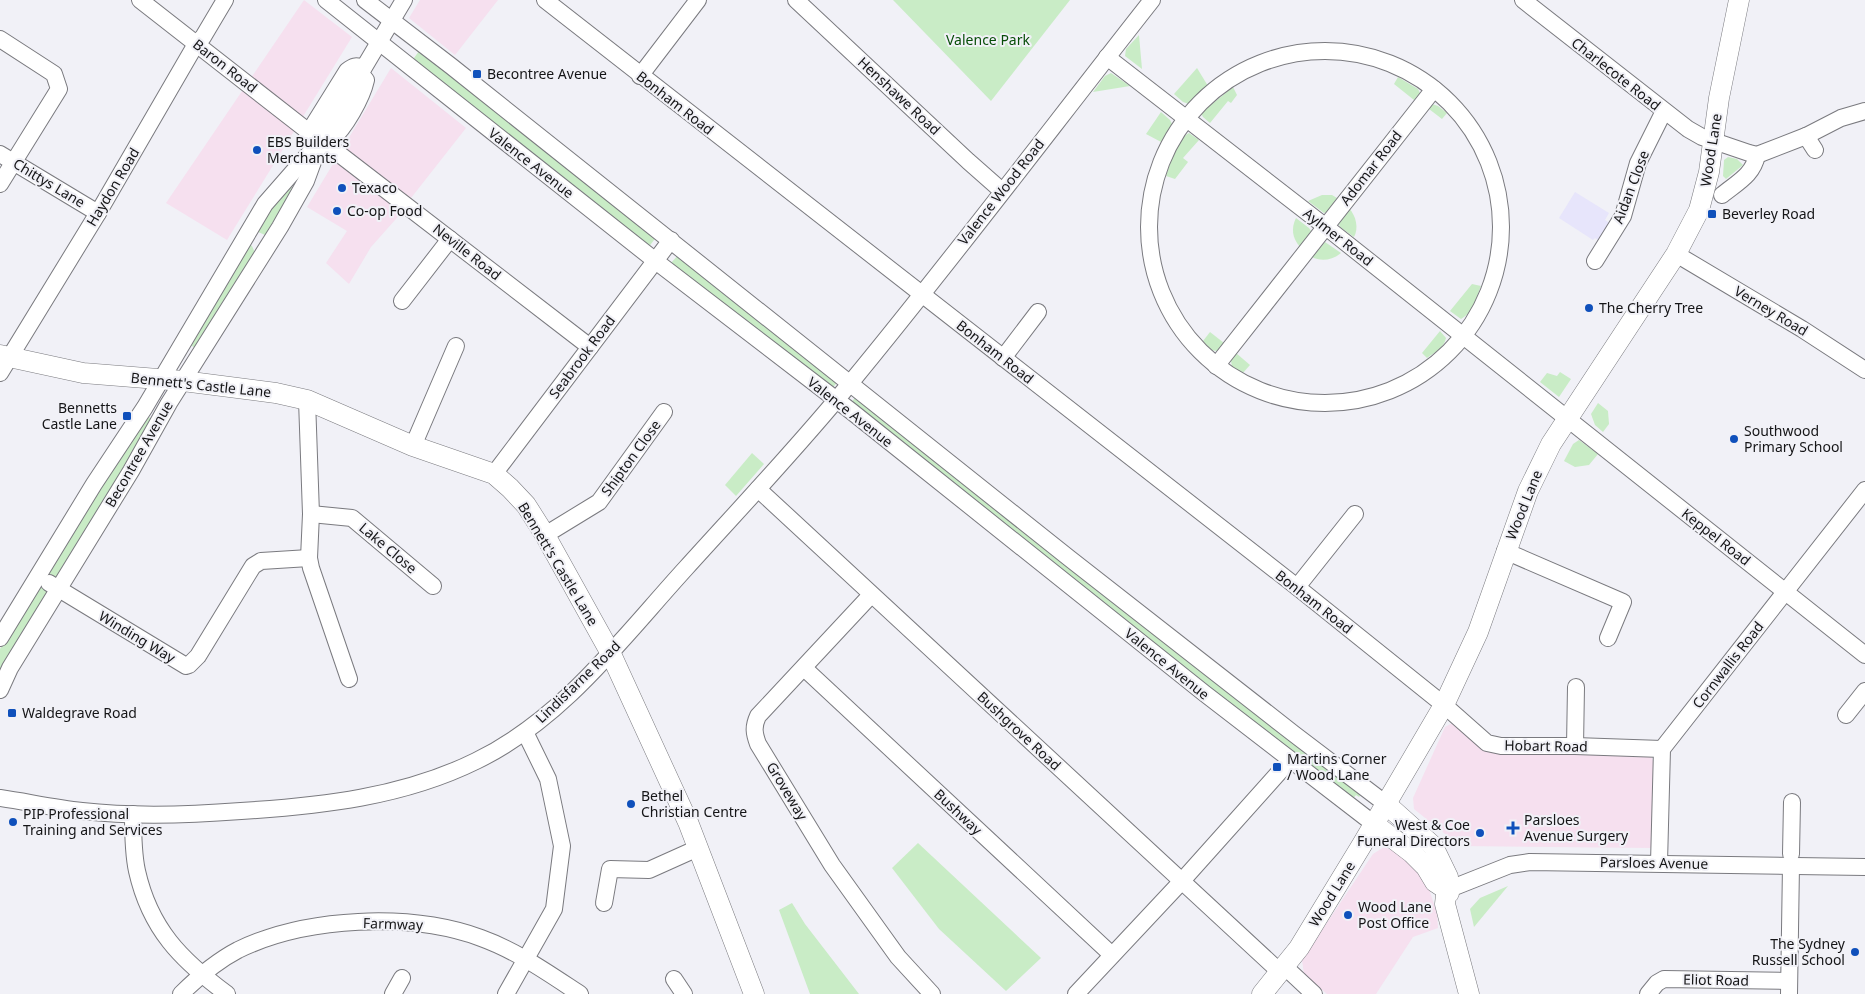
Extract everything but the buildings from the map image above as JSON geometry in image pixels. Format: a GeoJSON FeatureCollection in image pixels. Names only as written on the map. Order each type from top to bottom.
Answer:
{"type":"FeatureCollection","features":[{"type":"Feature","properties":{"kind":"main road","name":"Wood Lane"},"geometry":{"type":"LineString","coordinates":[[1262,994],[1299,948],[1444,705],[1478,632],[1505,551],[1528,491],[1551,444],[1676,254],[1699,210],[1709,172],[1724,70],[1738,0]]}},
{"type":"Feature","properties":{"kind":"main road","name":"Bennett's Castle Lane"},"geometry":{"type":"LineString","coordinates":[[3,362],[83,373],[183,381],[276,393],[307,400],[413,446],[494,474],[526,505],[545,535],[610,652],[688,822],[754,994]]}},
{"type":"Feature","properties":{"kind":"main road"},"geometry":{"type":"LineString","coordinates":[[1386,804],[1433,846],[1448,877],[1446,904],[1469,994]]}},
{"type":"Feature","properties":{"kind":"main road"},"geometry":{"type":"LineString","coordinates":[[1374,824],[1412,853],[1426,867],[1435,882],[1447,890],[1452,900],[1477,994]]}},
{"type":"Feature","properties":{"kind":"street","name":"Baron Road"},"geometry":{"type":"LineString","coordinates":[[140,0],[315,136]]}},
{"type":"Feature","properties":{"kind":"street","name":"Haydon Road"},"geometry":{"type":"LineString","coordinates":[[3,362],[98,213],[183,70],[196,44],[203,37],[225,0]]}},
{"type":"Feature","properties":{"kind":"street","name":"Valence Avenue"},"geometry":{"type":"LineString","coordinates":[[326,0],[1290,760],[1374,824]]}},
{"type":"Feature","properties":{"kind":"street","name":"Valence Avenue"},"geometry":{"type":"LineString","coordinates":[[365,0],[1286,728],[1386,804]]}},
{"type":"Feature","properties":{"kind":"street","name":"Becontree Avenue"},"geometry":{"type":"LineString","coordinates":[[0,638],[94,484],[161,380],[265,204],[304,157],[315,136],[361,71],[404,0]]}},
{"type":"Feature","properties":{"kind":"street","name":"Bonham Road"},"geometry":{"type":"LineString","coordinates":[[545,0],[1297,587],[1444,705]]}},
{"type":"Feature","properties":{"kind":"street"},"geometry":{"type":"LineString","coordinates":[[640,76],[698,0]]}},
{"type":"Feature","properties":{"kind":"street","name":"Henshawe Road"},"geometry":{"type":"LineString","coordinates":[[796,0],[1002,191]]}},
{"type":"Feature","properties":{"kind":"street","name":"Valence Wood Road"},"geometry":{"type":"LineString","coordinates":[[850,384],[1152,0]]}},
{"type":"Feature","properties":{"kind":"street","name":"Charlecote Road"},"geometry":{"type":"LineString","coordinates":[[1523,0],[1664,111],[1696,134],[1714,140]]}},
{"type":"Feature","properties":{"kind":"street"},"geometry":{"type":"LineString","coordinates":[[0,39],[54,74],[59,89],[7,158],[0,184]]}},
{"type":"Feature","properties":{"kind":"street"},"geometry":{"type":"LineString","coordinates":[[1336,51],[1378,59],[1398,66],[1434,89],[1452,104],[1479,141],[1494,176],[1500,206],[1500,245],[1495,275],[1480,310],[1464,336],[1433,366],[1397,388],[1356,401],[1314,403],[1272,396],[1246,385],[1216,366],[1200,352],[1174,319],[1164,300],[1151,259],[1149,217],[1152,195],[1164,155],[1186,118],[1217,88],[1234,76],[1260,64],[1294,54],[1336,51]]}},
{"type":"Feature","properties":{"kind":"street","name":"Aylmer Road"},"geometry":{"type":"LineString","coordinates":[[1107,57],[1567,418]]}},
{"type":"Feature","properties":{"kind":"street","name":"Adomar Road"},"geometry":{"type":"LineString","coordinates":[[1216,366],[1434,89]]}},
{"type":"Feature","properties":{"kind":"street","name":"Aidan Close"},"geometry":{"type":"LineString","coordinates":[[1595,261],[1623,216],[1638,163],[1664,111]]}},
{"type":"Feature","properties":{"kind":"street"},"geometry":{"type":"LineString","coordinates":[[1714,140],[1757,155],[1806,136],[1841,118],[1865,111]]}},
{"type":"Feature","properties":{"kind":"street","name":"Becontree Avenue"},"geometry":{"type":"LineString","coordinates":[[0,690],[10,668],[183,381],[268,247],[306,181],[315,136]]}},
{"type":"Feature","properties":{"kind":"street","name":"Neville Road"},"geometry":{"type":"LineString","coordinates":[[315,136],[590,348]]}},
{"type":"Feature","properties":{"kind":"street"},"geometry":{"type":"LineString","coordinates":[[1806,136],[1816,150]]}},
{"type":"Feature","properties":{"kind":"street"},"geometry":{"type":"LineString","coordinates":[[1722,195],[1750,172],[1755,166],[1757,155]]}},
{"type":"Feature","properties":{"kind":"street","name":"Chittys Lane"},"geometry":{"type":"LineString","coordinates":[[7,158],[98,213]]}},
{"type":"Feature","properties":{"kind":"street"},"geometry":{"type":"LineString","coordinates":[[246,235],[268,247]]}},
{"type":"Feature","properties":{"kind":"street"},"geometry":{"type":"LineString","coordinates":[[402,301],[450,239]]}},
{"type":"Feature","properties":{"kind":"street","name":"Seabrook Road"},"geometry":{"type":"LineString","coordinates":[[494,474],[671,240]]}},
{"type":"Feature","properties":{"kind":"street","name":"Verney Road"},"geometry":{"type":"LineString","coordinates":[[1676,254],[1802,329],[1865,370]]}},
{"type":"Feature","properties":{"kind":"street"},"geometry":{"type":"LineString","coordinates":[[1003,358],[1038,312]]}},
{"type":"Feature","properties":{"kind":"street"},"geometry":{"type":"LineString","coordinates":[[413,446],[456,346]]}},
{"type":"Feature","properties":{"kind":"street","name":"Lindisfarne Road"},"geometry":{"type":"LineString","coordinates":[[0,798],[82,811],[133,814],[200,814],[297,808],[364,798],[418,784],[477,761],[524,732],[552,710],[610,652],[758,489],[850,384]]}},
{"type":"Feature","properties":{"kind":"street"},"geometry":{"type":"LineString","coordinates":[[307,400],[311,514],[309,558],[349,679]]}},
{"type":"Feature","properties":{"kind":"street","name":"Shipton Close"},"geometry":{"type":"LineString","coordinates":[[545,535],[599,502],[664,412]]}},
{"type":"Feature","properties":{"kind":"street","name":"Keppel Road"},"geometry":{"type":"LineString","coordinates":[[1567,418],[1865,655]]}},
{"type":"Feature","properties":{"kind":"street","name":"Bushgrove Road"},"geometry":{"type":"LineString","coordinates":[[758,489],[1182,882],[1314,994]]}},
{"type":"Feature","properties":{"kind":"street","name":"Cornwallis Road"},"geometry":{"type":"LineString","coordinates":[[1662,749],[1865,490]]}},
{"type":"Feature","properties":{"kind":"street","name":"Lake Close"},"geometry":{"type":"LineString","coordinates":[[311,514],[352,518],[433,586]]}},
{"type":"Feature","properties":{"kind":"street"},"geometry":{"type":"LineString","coordinates":[[1297,587],[1355,514]]}},
{"type":"Feature","properties":{"kind":"street"},"geometry":{"type":"LineString","coordinates":[[1505,551],[1623,602],[1608,638]]}},
{"type":"Feature","properties":{"kind":"street","name":"Winding Way"},"geometry":{"type":"LineString","coordinates":[[37,576],[186,666],[198,656],[256,563],[261,560],[309,558]]}},
{"type":"Feature","properties":{"kind":"street","name":"Groveway"},"geometry":{"type":"LineString","coordinates":[[871,595],[758,716],[754,724],[754,734],[832,866],[898,957],[932,994]]}},
{"type":"Feature","properties":{"kind":"street","name":"Bushway"},"geometry":{"type":"LineString","coordinates":[[804,668],[1112,956]]}},
{"type":"Feature","properties":{"kind":"street"},"geometry":{"type":"LineString","coordinates":[[1575,746],[1576,688]]}},
{"type":"Feature","properties":{"kind":"street"},"geometry":{"type":"LineString","coordinates":[[1846,715],[1865,691]]}},
{"type":"Feature","properties":{"kind":"street","name":"Hobart Road"},"geometry":{"type":"LineString","coordinates":[[1444,705],[1487,742],[1501,746],[1662,749]]}},
{"type":"Feature","properties":{"kind":"street"},"geometry":{"type":"LineString","coordinates":[[506,994],[554,909],[562,846],[548,779],[524,732]]}},
{"type":"Feature","properties":{"kind":"street"},"geometry":{"type":"LineString","coordinates":[[1659,863],[1662,749]]}},
{"type":"Feature","properties":{"kind":"street"},"geometry":{"type":"LineString","coordinates":[[1076,994],[1182,882],[1290,760]]}},
{"type":"Feature","properties":{"kind":"street"},"geometry":{"type":"LineString","coordinates":[[1789,988],[1792,802]]}},
{"type":"Feature","properties":{"kind":"street"},"geometry":{"type":"LineString","coordinates":[[133,814],[136,870],[146,901],[161,932],[177,952],[201,975],[227,994]]}},
{"type":"Feature","properties":{"kind":"street"},"geometry":{"type":"LineString","coordinates":[[604,903],[610,869],[649,870],[698,848]]}},
{"type":"Feature","properties":{"kind":"street","name":"Parsloes Avenue"},"geometry":{"type":"LineString","coordinates":[[1447,890],[1497,869],[1530,862],[1659,863],[1791,860],[1865,867]]}},
{"type":"Feature","properties":{"kind":"street","name":"Farmway"},"geometry":{"type":"LineString","coordinates":[[181,994],[222,959],[263,939],[292,931],[360,922],[434,926],[480,938],[527,959],[580,994]]}},
{"type":"Feature","properties":{"kind":"street"},"geometry":{"type":"LineString","coordinates":[[393,994],[402,978]]}},
{"type":"Feature","properties":{"kind":"street"},"geometry":{"type":"LineString","coordinates":[[674,979],[684,994]]}},
{"type":"Feature","properties":{"kind":"street","name":"Eliot Road"},"geometry":{"type":"LineString","coordinates":[[1648,994],[1657,983],[1664,979],[1789,988]]}},
{"type":"Feature","properties":{"kind":"shaded area"},"geometry":{"type":"Polygon","coordinates":[[[304,0],[352,37],[227,240],[166,203],[304,0]]]}},
{"type":"Feature","properties":{"kind":"shaded area"},"geometry":{"type":"Polygon","coordinates":[[[420,0],[498,0],[455,55],[409,18],[420,0]]]}},
{"type":"Feature","properties":{"kind":"shaded area"},"geometry":{"type":"Polygon","coordinates":[[[391,68],[466,128],[403,211],[371,247],[349,284],[326,263],[347,231],[307,207],[391,68]]]}},
{"type":"Feature","properties":{"kind":"shaded area"},"geometry":{"type":"Polygon","coordinates":[[[1575,192],[1609,213],[1605,220],[1611,224],[1600,241],[1595,238],[1593,240],[1559,218],[1575,192]]]}},
{"type":"Feature","properties":{"kind":"shaded area"},"geometry":{"type":"Polygon","coordinates":[[[1454,722],[1483,742],[1651,756],[1653,761],[1651,848],[1460,846],[1414,809],[1413,798],[1445,727],[1454,722]]]}},
{"type":"Feature","properties":{"kind":"shaded area"},"geometry":{"type":"Polygon","coordinates":[[[1384,847],[1396,852],[1425,876],[1437,914],[1438,928],[1413,937],[1376,994],[1327,994],[1304,974],[1302,960],[1373,854],[1384,847]]]}},
{"type":"Feature","properties":{"kind":"green space","name":"Valence Park"},"geometry":{"type":"Polygon","coordinates":[[[893,0],[1070,0],[991,101],[893,0]]]}},
{"type":"Feature","properties":{"kind":"green space"},"geometry":{"type":"Polygon","coordinates":[[[1139,35],[1142,69],[1125,56],[1126,49],[1139,35]]]}},
{"type":"Feature","properties":{"kind":"green space"},"geometry":{"type":"Polygon","coordinates":[[[421,48],[657,236],[648,248],[412,61],[421,48]]]}},
{"type":"Feature","properties":{"kind":"green space"},"geometry":{"type":"Polygon","coordinates":[[[1197,68],[1208,86],[1189,104],[1183,102],[1174,94],[1197,68]]]}},
{"type":"Feature","properties":{"kind":"green space"},"geometry":{"type":"Polygon","coordinates":[[[1111,73],[1130,86],[1093,92],[1105,76],[1111,73]]]}},
{"type":"Feature","properties":{"kind":"green space"},"geometry":{"type":"Polygon","coordinates":[[[1398,77],[1418,89],[1420,93],[1414,100],[1394,84],[1398,77]]]}},
{"type":"Feature","properties":{"kind":"green space"},"geometry":{"type":"Polygon","coordinates":[[[1233,87],[1237,95],[1231,103],[1228,101],[1210,123],[1201,113],[1233,87]]]}},
{"type":"Feature","properties":{"kind":"green space"},"geometry":{"type":"Polygon","coordinates":[[[1432,104],[1447,113],[1442,119],[1429,109],[1432,104]]]}},
{"type":"Feature","properties":{"kind":"green space"},"geometry":{"type":"Polygon","coordinates":[[[1161,112],[1172,124],[1163,143],[1146,134],[1161,112]]]}},
{"type":"Feature","properties":{"kind":"green space"},"geometry":{"type":"Polygon","coordinates":[[[1189,133],[1199,140],[1183,158],[1188,162],[1175,179],[1166,176],[1177,146],[1184,136],[1189,133]]]}},
{"type":"Feature","properties":{"kind":"green space"},"geometry":{"type":"Polygon","coordinates":[[[1728,157],[1737,159],[1743,165],[1726,179],[1723,176],[1724,160],[1728,157]]]}},
{"type":"Feature","properties":{"kind":"green space"},"geometry":{"type":"Polygon","coordinates":[[[298,174],[283,207],[265,235],[256,231],[273,202],[298,174]]]}},
{"type":"Feature","properties":{"kind":"green space"},"geometry":{"type":"Polygon","coordinates":[[[1322,195],[1332,195],[1337,198],[1327,212],[1324,213],[1308,201],[1322,195]]]}},
{"type":"Feature","properties":{"kind":"green space"},"geometry":{"type":"Polygon","coordinates":[[[1349,208],[1356,222],[1354,237],[1340,227],[1339,224],[1349,208]]]}},
{"type":"Feature","properties":{"kind":"green space"},"geometry":{"type":"Polygon","coordinates":[[[1296,218],[1311,231],[1300,247],[1293,233],[1293,225],[1296,218]]]}},
{"type":"Feature","properties":{"kind":"green space"},"geometry":{"type":"Polygon","coordinates":[[[1325,242],[1341,253],[1327,259],[1312,257],[1325,242]]]}},
{"type":"Feature","properties":{"kind":"green space"},"geometry":{"type":"Polygon","coordinates":[[[249,244],[256,255],[195,348],[189,344],[249,244]]]}},
{"type":"Feature","properties":{"kind":"green space"},"geometry":{"type":"Polygon","coordinates":[[[680,253],[839,380],[831,390],[670,264],[680,253]]]}},
{"type":"Feature","properties":{"kind":"green space"},"geometry":{"type":"Polygon","coordinates":[[[1472,284],[1481,286],[1471,309],[1461,319],[1450,311],[1472,284]]]}},
{"type":"Feature","properties":{"kind":"green space"},"geometry":{"type":"Polygon","coordinates":[[[1440,331],[1446,338],[1445,341],[1439,350],[1427,358],[1422,353],[1440,331]]]}},
{"type":"Feature","properties":{"kind":"green space"},"geometry":{"type":"Polygon","coordinates":[[[1210,332],[1224,343],[1217,351],[1210,350],[1203,341],[1210,332]]]}},
{"type":"Feature","properties":{"kind":"green space"},"geometry":{"type":"Polygon","coordinates":[[[1236,353],[1250,365],[1242,374],[1232,367],[1231,361],[1236,353]]]}},
{"type":"Feature","properties":{"kind":"green space"},"geometry":{"type":"Polygon","coordinates":[[[1560,372],[1571,379],[1559,397],[1540,382],[1547,373],[1557,376],[1560,372]]]}},
{"type":"Feature","properties":{"kind":"green space"},"geometry":{"type":"Polygon","coordinates":[[[858,394],[1363,792],[1359,797],[1356,795],[1352,800],[850,404],[858,394]]]}},
{"type":"Feature","properties":{"kind":"green space"},"geometry":{"type":"Polygon","coordinates":[[[1598,403],[1608,411],[1609,424],[1603,432],[1595,425],[1591,414],[1598,403]]]}},
{"type":"Feature","properties":{"kind":"green space"},"geometry":{"type":"Polygon","coordinates":[[[145,416],[154,419],[57,578],[49,574],[50,570],[145,416]]]}},
{"type":"Feature","properties":{"kind":"green space"},"geometry":{"type":"Polygon","coordinates":[[[1579,440],[1598,454],[1589,465],[1575,467],[1564,461],[1573,444],[1579,440]]]}},
{"type":"Feature","properties":{"kind":"green space"},"geometry":{"type":"Polygon","coordinates":[[[752,453],[764,464],[736,496],[725,485],[752,453]]]}},
{"type":"Feature","properties":{"kind":"green space"},"geometry":{"type":"Polygon","coordinates":[[[43,587],[47,592],[0,676],[0,649],[32,595],[39,588],[43,587]]]}},
{"type":"Feature","properties":{"kind":"green space"},"geometry":{"type":"Polygon","coordinates":[[[918,843],[1041,958],[1006,991],[939,929],[892,868],[918,843]]]}},
{"type":"Feature","properties":{"kind":"green space"},"geometry":{"type":"Polygon","coordinates":[[[1508,886],[1474,927],[1470,909],[1480,898],[1508,886]]]}},
{"type":"Feature","properties":{"kind":"green space"},"geometry":{"type":"Polygon","coordinates":[[[792,903],[805,924],[859,994],[810,994],[779,910],[792,903]]]}},
{"type":"Feature","properties":{"kind":"place","name":"Becontree Avenue"},"geometry":{"type":"Point","coordinates":[477,74]}},
{"type":"Feature","properties":{"kind":"place","name":"EBS Builders Merchants"},"geometry":{"type":"Point","coordinates":[257,150]}},
{"type":"Feature","properties":{"kind":"place","name":"Texaco"},"geometry":{"type":"Point","coordinates":[342,188]}},
{"type":"Feature","properties":{"kind":"place","name":"Co-op Food"},"geometry":{"type":"Point","coordinates":[337,211]}},
{"type":"Feature","properties":{"kind":"place","name":"Beverley Road"},"geometry":{"type":"Point","coordinates":[1712,214]}},
{"type":"Feature","properties":{"kind":"place","name":"The Cherry Tree"},"geometry":{"type":"Point","coordinates":[1589,308]}},
{"type":"Feature","properties":{"kind":"place","name":"Bennetts Castle Lane"},"geometry":{"type":"Point","coordinates":[127,416]}},
{"type":"Feature","properties":{"kind":"place","name":"Southwood Primary School"},"geometry":{"type":"Point","coordinates":[1734,439]}},
{"type":"Feature","properties":{"kind":"place","name":"Waldegrave Road"},"geometry":{"type":"Point","coordinates":[12,713]}},
{"type":"Feature","properties":{"kind":"place","name":"Martins Corner / Wood Lane"},"geometry":{"type":"Point","coordinates":[1277,767]}},
{"type":"Feature","properties":{"kind":"place","name":"Bethel Christian Centre"},"geometry":{"type":"Point","coordinates":[631,804]}},
{"type":"Feature","properties":{"kind":"place","name":"PIP Professional Training and Services"},"geometry":{"type":"Point","coordinates":[13,822]}},
{"type":"Feature","properties":{"kind":"place","name":"Parsloes Avenue Surgery"},"geometry":{"type":"Point","coordinates":[1513,828]}},
{"type":"Feature","properties":{"kind":"place","name":"West & Coe Funeral Directors"},"geometry":{"type":"Point","coordinates":[1480,833]}},
{"type":"Feature","properties":{"kind":"place","name":"Wood Lane Post Office"},"geometry":{"type":"Point","coordinates":[1348,915]}},
{"type":"Feature","properties":{"kind":"place","name":"The Sydney Russell School"},"geometry":{"type":"Point","coordinates":[1855,952]}}]}
